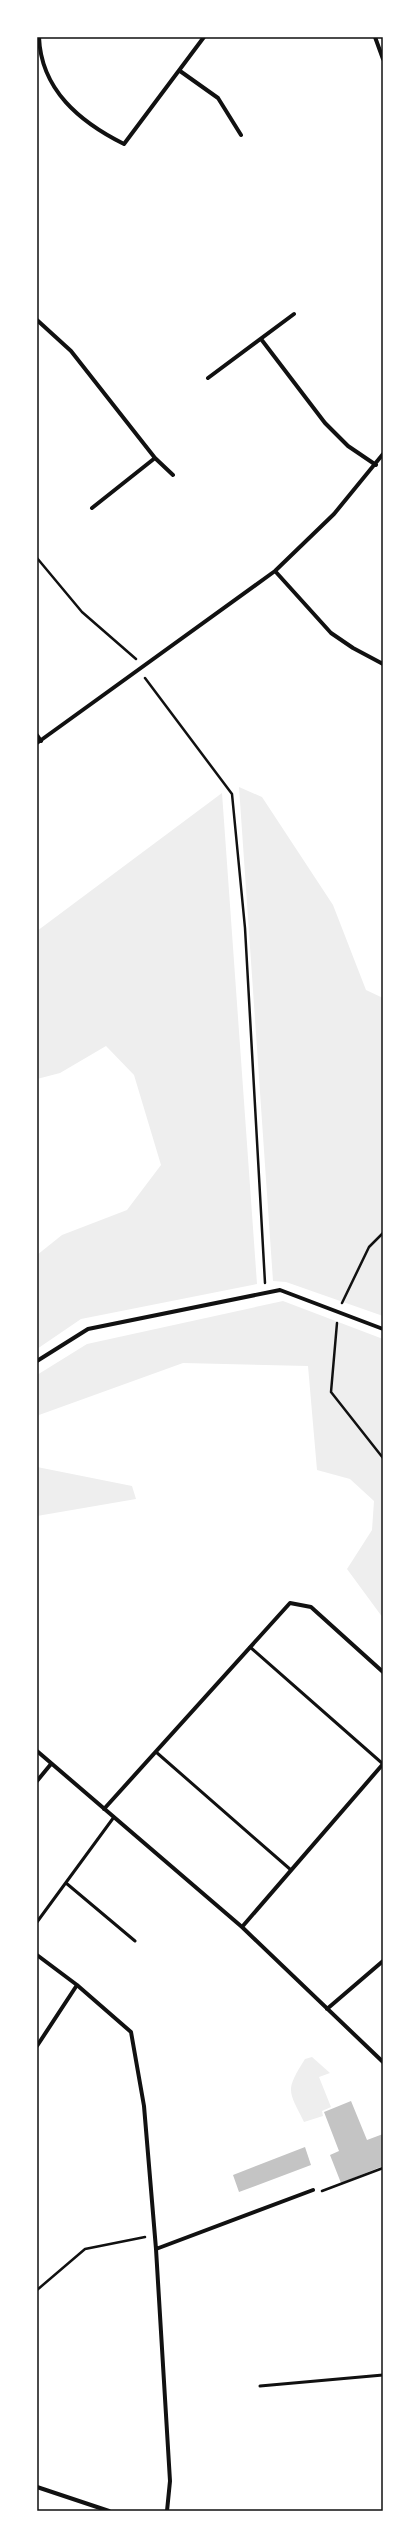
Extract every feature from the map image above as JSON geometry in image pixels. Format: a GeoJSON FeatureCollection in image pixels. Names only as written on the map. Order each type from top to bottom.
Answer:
{"type":"FeatureCollection","features":[{"type":"Feature","properties":{"kind":"street"},"geometry":{"type":"LineString","coordinates":[[39,37],[38,54],[50,81],[66,104],[85,122],[124,144],[204,37]]}},
{"type":"Feature","properties":{"kind":"street"},"geometry":{"type":"LineString","coordinates":[[375,37],[383,59]]}},
{"type":"Feature","properties":{"kind":"street"},"geometry":{"type":"LineString","coordinates":[[180,71],[218,98],[241,135]]}},
{"type":"Feature","properties":{"kind":"street"},"geometry":{"type":"LineString","coordinates":[[208,378],[294,314]]}},
{"type":"Feature","properties":{"kind":"street"},"geometry":{"type":"LineString","coordinates":[[37,320],[72,351],[155,458],[173,474]]}},
{"type":"Feature","properties":{"kind":"street"},"geometry":{"type":"LineString","coordinates":[[261,340],[325,423],[348,446],[376,465]]}},
{"type":"Feature","properties":{"kind":"street"},"geometry":{"type":"LineString","coordinates":[[37,735],[39,742],[275,571],[334,514],[376,465],[383,454]]}},
{"type":"Feature","properties":{"kind":"street"},"geometry":{"type":"LineString","coordinates":[[92,508],[155,458]]}},
{"type":"Feature","properties":{"kind":"street"},"geometry":{"type":"LineString","coordinates":[[275,571],[331,633],[353,648],[383,664]]}},
{"type":"Feature","properties":{"kind":"street"},"geometry":{"type":"LineString","coordinates":[[37,1361],[88,1329],[280,1290],[383,1329]]}},
{"type":"Feature","properties":{"kind":"street"},"geometry":{"type":"LineString","coordinates":[[104,1809],[290,1603],[311,1608],[383,1672]]}},
{"type":"Feature","properties":{"kind":"street"},"geometry":{"type":"LineString","coordinates":[[37,1751],[242,1927],[383,2062]]}},
{"type":"Feature","properties":{"kind":"street"},"geometry":{"type":"LineString","coordinates":[[37,1781],[51,1764]]}},
{"type":"Feature","properties":{"kind":"street"},"geometry":{"type":"LineString","coordinates":[[242,1927],[383,1764]]}},
{"type":"Feature","properties":{"kind":"street"},"geometry":{"type":"LineString","coordinates":[[37,1955],[77,1985],[131,2032],[144,2106],[156,2249],[170,2480],[167,2511]]}},
{"type":"Feature","properties":{"kind":"street"},"geometry":{"type":"LineString","coordinates":[[327,2008],[383,1962]]}},
{"type":"Feature","properties":{"kind":"street"},"geometry":{"type":"LineString","coordinates":[[37,2046],[77,1985]]}},
{"type":"Feature","properties":{"kind":"street"},"geometry":{"type":"LineString","coordinates":[[156,2249],[313,2190]]}},
{"type":"Feature","properties":{"kind":"street"},"geometry":{"type":"LineString","coordinates":[[37,2487],[109,2511]]}},
{"type":"Feature","properties":{"kind":"lane"},"geometry":{"type":"LineString","coordinates":[[250,1647],[383,1764]]}},
{"type":"Feature","properties":{"kind":"lane"},"geometry":{"type":"LineString","coordinates":[[156,1752],[291,1870]]}},
{"type":"Feature","properties":{"kind":"lane"},"geometry":{"type":"LineString","coordinates":[[37,1922],[114,1818]]}},
{"type":"Feature","properties":{"kind":"lane"},"geometry":{"type":"LineString","coordinates":[[66,1883],[135,1942]]}},
{"type":"Feature","properties":{"kind":"lane"},"geometry":{"type":"LineString","coordinates":[[260,2386],[383,2375]]}},
{"type":"Feature","properties":{"kind":"path"},"geometry":{"type":"LineString","coordinates":[[37,558],[82,612],[144,666]]}},
{"type":"Feature","properties":{"kind":"path"},"geometry":{"type":"LineString","coordinates":[[138,670],[232,794],[245,928],[266,1293]]}},
{"type":"Feature","properties":{"kind":"path"},"geometry":{"type":"LineString","coordinates":[[383,1233],[369,1247],[338,1312],[331,1392],[383,1458]]}},
{"type":"Feature","properties":{"kind":"path"},"geometry":{"type":"LineString","coordinates":[[313,2190],[325,2192],[383,2168]]}},
{"type":"Feature","properties":{"kind":"path"},"geometry":{"type":"LineString","coordinates":[[37,2290],[85,2249],[154,2235]]}},
{"type":"Feature","properties":{"kind":"shaded area"},"geometry":{"type":"Polygon","coordinates":[[[239,787],[262,797],[333,905],[366,990],[383,998],[383,1316],[286,1282],[273,1281],[239,787]]]}},
{"type":"Feature","properties":{"kind":"shaded area"},"geometry":{"type":"Polygon","coordinates":[[[222,793],[257,1284],[81,1319],[37,1349],[37,1255],[62,1235],[127,1210],[161,1165],[134,1075],[106,1046],[60,1073],[37,1079],[37,931],[222,793]]]}},
{"type":"Feature","properties":{"kind":"shaded area"},"geometry":{"type":"Polygon","coordinates":[[[283,1301],[383,1339],[383,1618],[347,1569],[372,1530],[374,1501],[350,1479],[317,1470],[308,1366],[183,1363],[39,1415],[37,1419],[37,1375],[87,1344],[283,1301]]]}},
{"type":"Feature","properties":{"kind":"shaded area"},"geometry":{"type":"Polygon","coordinates":[[[37,1467],[132,1486],[136,1499],[37,1516],[37,1467]]]}},
{"type":"Feature","properties":{"kind":"shaded area"},"geometry":{"type":"Polygon","coordinates":[[[312,2057],[330,2073],[319,2077],[331,2107],[322,2111],[323,2116],[304,2122],[292,2096],[291,2090],[294,2078],[305,2059],[312,2057]]]}},
{"type":"Feature","properties":{"kind":"building"},"geometry":{"type":"Polygon","coordinates":[[[351,2101],[367,2140],[383,2134],[383,2166],[341,2183],[330,2155],[339,2151],[324,2112],[351,2101]]]}},
{"type":"Feature","properties":{"kind":"building"},"geometry":{"type":"Polygon","coordinates":[[[305,2147],[311,2165],[239,2192],[233,2175],[305,2147]]]}}]}
